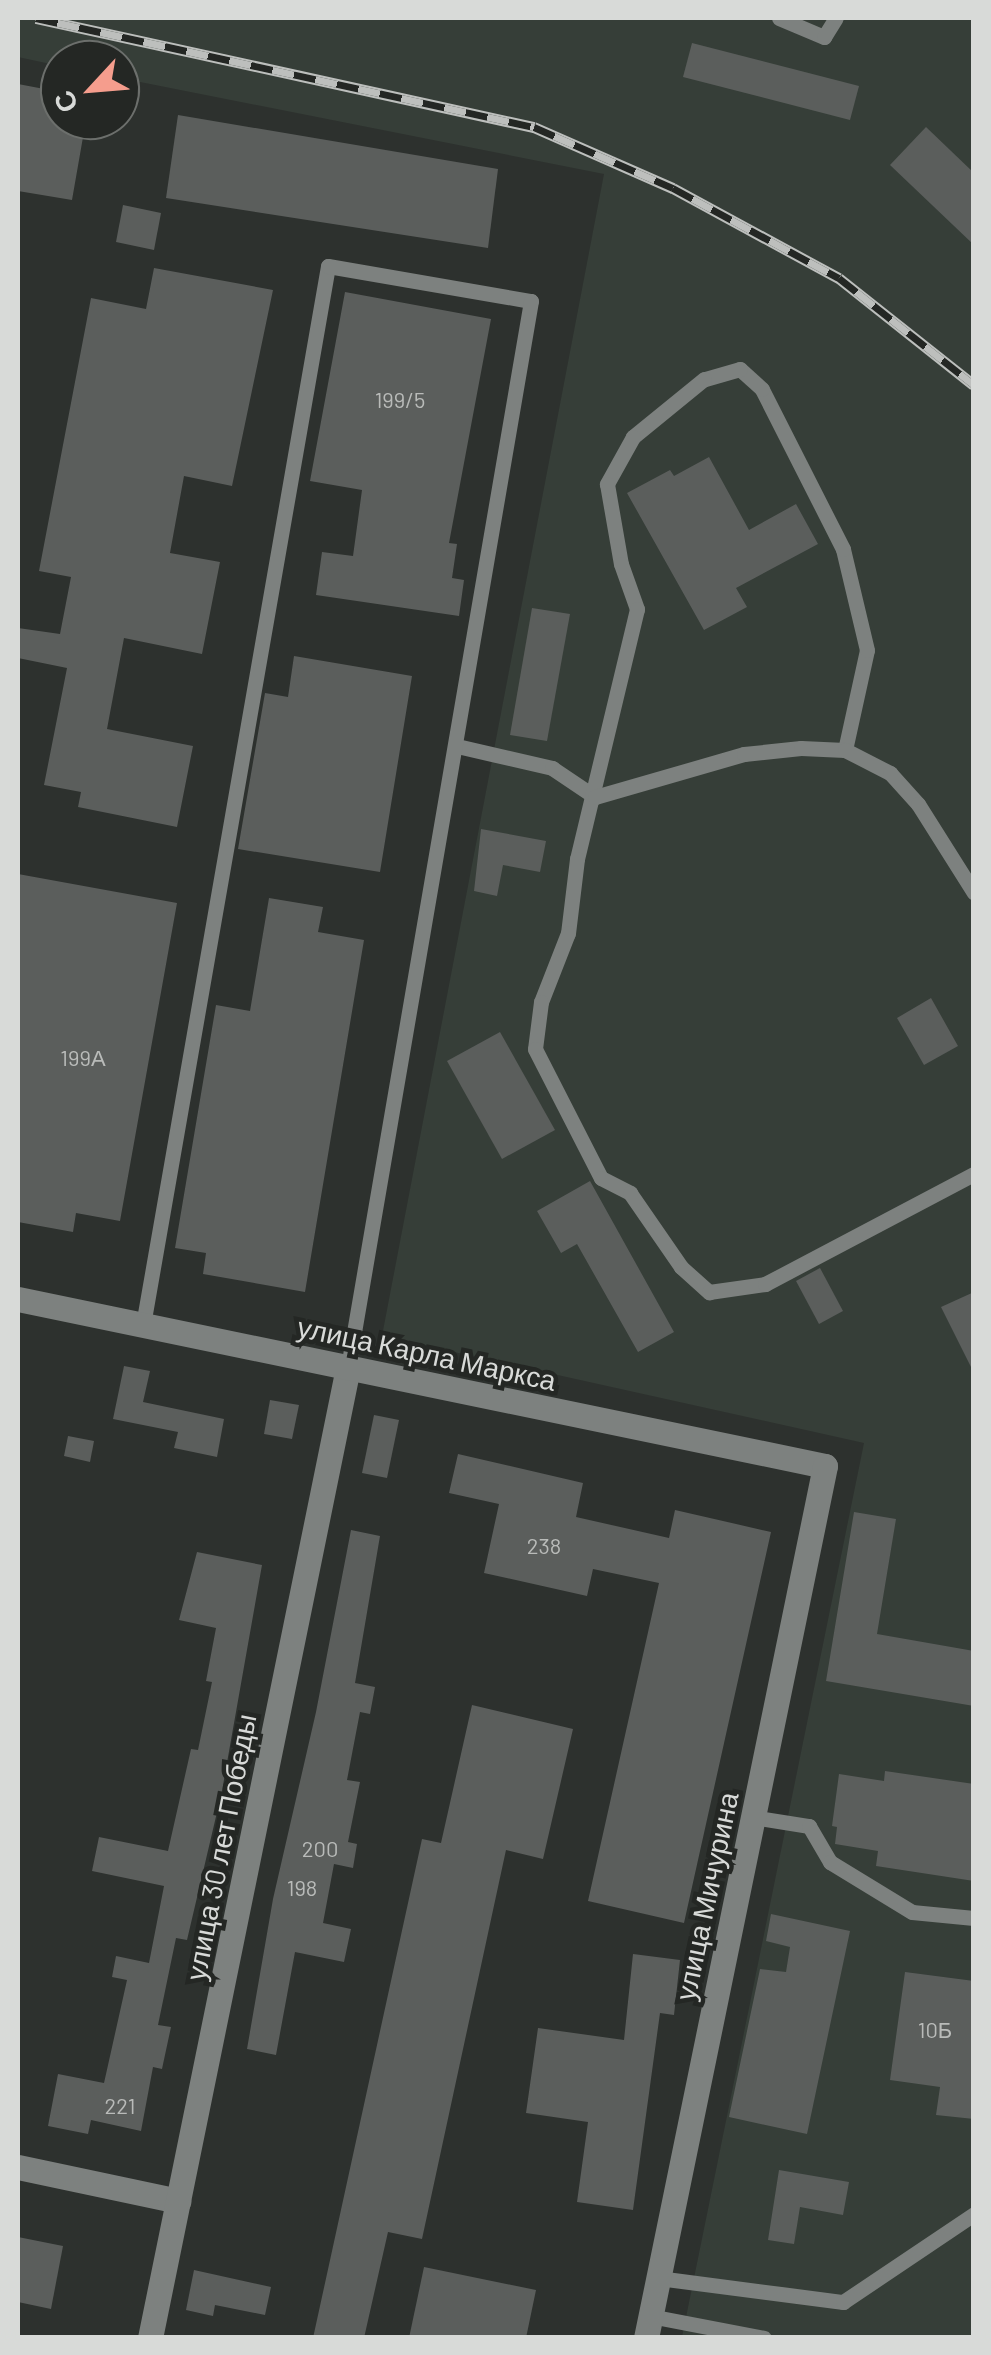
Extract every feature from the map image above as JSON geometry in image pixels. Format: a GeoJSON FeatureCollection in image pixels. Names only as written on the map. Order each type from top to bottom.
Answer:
{"type":"FeatureCollection","features":[{"type":"Feature","properties":{"kind":"street","name":"улица Карла Маркса"},"geometry":{"type":"LineString","coordinates":[[18,1299],[825,1466]]}},
{"type":"Feature","properties":{"kind":"street","name":"улица 30 лет Победы"},"geometry":{"type":"LineString","coordinates":[[150,2338],[348,1367]]}},
{"type":"Feature","properties":{"kind":"street","name":"улица Мичурина"},"geometry":{"type":"LineString","coordinates":[[648,2326],[825,1466]]}},
{"type":"Feature","properties":{"kind":"street"},"geometry":{"type":"LineString","coordinates":[[18,2167],[178,2201]]}},
{"type":"Feature","properties":{"kind":"lane"},"geometry":{"type":"LineString","coordinates":[[779,18],[824,37],[836,18]]}},
{"type":"Feature","properties":{"kind":"lane"},"geometry":{"type":"LineString","coordinates":[[143,1325],[328,266],[530,302],[348,1367]]}},
{"type":"Feature","properties":{"kind":"lane"},"geometry":{"type":"LineString","coordinates":[[845,750],[867,650],[842,550],[762,389],[740,370],[704,379],[632,437],[608,484],[621,564],[637,609],[577,859],[568,933],[541,1002],[534,1049],[601,1178],[630,1193],[681,1267],[709,1292],[764,1284],[974,1174]]}},
{"type":"Feature","properties":{"kind":"lane"},"geometry":{"type":"LineString","coordinates":[[457,746],[552,768],[595,796],[744,754],[801,748],[845,750],[890,773],[918,804],[974,893]]}},
{"type":"Feature","properties":{"kind":"lane"},"geometry":{"type":"LineString","coordinates":[[752,1817],[810,1826],[830,1862],[912,1912],[974,1918]]}},
{"type":"Feature","properties":{"kind":"lane"},"geometry":{"type":"LineString","coordinates":[[658,2278],[843,2302],[974,2214]]}},
{"type":"Feature","properties":{"kind":"lane"},"geometry":{"type":"LineString","coordinates":[[648,2326],[764,2338]]}},
{"type":"Feature","properties":{"kind":"shaded area"},"geometry":{"type":"Polygon","coordinates":[[[18,18],[973,18],[973,2337],[682,2337],[864,1443],[382,1336],[604,174],[140,82],[140,40],[40,40],[40,62],[18,57],[18,18]]]}},
{"type":"Feature","properties":{"kind":"building"},"geometry":{"type":"Polygon","coordinates":[[[692,43],[859,86],[850,120],[683,77],[692,43]]]}},
{"type":"Feature","properties":{"kind":"building"},"geometry":{"type":"Polygon","coordinates":[[[18,84],[40,88],[40,140],[82,140],[72,200],[18,191],[18,84]]]}},
{"type":"Feature","properties":{"kind":"building"},"geometry":{"type":"Polygon","coordinates":[[[178,115],[498,169],[488,248],[166,198],[178,115]]]}},
{"type":"Feature","properties":{"kind":"building"},"geometry":{"type":"Polygon","coordinates":[[[926,127],[974,173],[974,245],[890,165],[926,127]]]}},
{"type":"Feature","properties":{"kind":"building"},"geometry":{"type":"Polygon","coordinates":[[[123,205],[161,213],[154,250],[116,242],[123,205]]]}},
{"type":"Feature","properties":{"kind":"building"},"geometry":{"type":"Polygon","coordinates":[[[154,268],[273,290],[232,486],[184,476],[170,553],[220,562],[202,654],[124,638],[107,729],[193,746],[177,827],[78,807],[81,792],[44,785],[67,668],[18,658],[18,628],[60,634],[71,577],[39,571],[91,298],[146,309],[154,268]]]}},
{"type":"Feature","properties":{"kind":"building"},"geometry":{"type":"Polygon","coordinates":[[[345,292],[491,319],[449,543],[457,544],[452,578],[464,580],[459,616],[316,595],[322,552],[353,556],[362,490],[310,481],[345,292]]]}},
{"type":"Feature","properties":{"kind":"building"},"geometry":{"type":"Polygon","coordinates":[[[709,457],[749,530],[796,504],[818,544],[736,588],[747,607],[704,630],[627,493],[670,470],[674,476],[709,457]]]}},
{"type":"Feature","properties":{"kind":"building"},"geometry":{"type":"Polygon","coordinates":[[[532,608],[570,614],[547,741],[510,735],[532,608]]]}},
{"type":"Feature","properties":{"kind":"building"},"geometry":{"type":"Polygon","coordinates":[[[294,656],[412,676],[380,872],[238,849],[265,693],[288,697],[294,656]]]}},
{"type":"Feature","properties":{"kind":"building"},"geometry":{"type":"Polygon","coordinates":[[[481,829],[546,841],[540,872],[503,865],[497,896],[474,891],[481,829]]]}},
{"type":"Feature","properties":{"kind":"building"},"geometry":{"type":"Polygon","coordinates":[[[18,874],[177,903],[120,1221],[76,1213],[73,1232],[18,1222],[18,874]]]}},
{"type":"Feature","properties":{"kind":"building"},"geometry":{"type":"Polygon","coordinates":[[[269,898],[323,907],[318,932],[364,940],[305,1292],[203,1274],[206,1253],[175,1248],[216,1005],[250,1011],[269,898]]]}},
{"type":"Feature","properties":{"kind":"building"},"geometry":{"type":"Polygon","coordinates":[[[931,998],[958,1046],[924,1065],[897,1018],[931,998]]]}},
{"type":"Feature","properties":{"kind":"building"},"geometry":{"type":"Polygon","coordinates":[[[500,1032],[555,1130],[502,1159],[447,1061],[500,1032]]]}},
{"type":"Feature","properties":{"kind":"building"},"geometry":{"type":"Polygon","coordinates":[[[590,1181],[674,1332],[638,1352],[577,1244],[561,1253],[537,1211],[590,1181]]]}},
{"type":"Feature","properties":{"kind":"building"},"geometry":{"type":"Polygon","coordinates":[[[820,1268],[843,1311],[819,1324],[796,1281],[820,1268]]]}},
{"type":"Feature","properties":{"kind":"building"},"geometry":{"type":"Polygon","coordinates":[[[974,1292],[974,1373],[941,1307],[974,1292]]]}},
{"type":"Feature","properties":{"kind":"building"},"geometry":{"type":"Polygon","coordinates":[[[124,1366],[150,1371],[143,1402],[224,1419],[217,1457],[174,1448],[178,1432],[113,1419],[124,1366]]]}},
{"type":"Feature","properties":{"kind":"building"},"geometry":{"type":"Polygon","coordinates":[[[270,1400],[299,1405],[292,1439],[264,1434],[270,1400]]]}},
{"type":"Feature","properties":{"kind":"building"},"geometry":{"type":"Polygon","coordinates":[[[374,1415],[399,1420],[387,1478],[362,1473],[374,1415]]]}},
{"type":"Feature","properties":{"kind":"building"},"geometry":{"type":"Polygon","coordinates":[[[68,1436],[94,1441],[90,1462],[64,1456],[68,1436]]]}},
{"type":"Feature","properties":{"kind":"building"},"geometry":{"type":"Polygon","coordinates":[[[458,1454],[583,1483],[576,1517],[669,1538],[675,1510],[771,1532],[684,1923],[588,1901],[659,1583],[593,1569],[587,1596],[484,1573],[499,1504],[449,1493],[458,1454]]]}},
{"type":"Feature","properties":{"kind":"building"},"geometry":{"type":"Polygon","coordinates":[[[854,1512],[896,1519],[877,1634],[974,1651],[974,1706],[826,1681],[854,1512]]]}},
{"type":"Feature","properties":{"kind":"building"},"geometry":{"type":"Polygon","coordinates":[[[351,1530],[380,1536],[355,1683],[375,1687],[370,1714],[360,1712],[347,1780],[360,1782],[348,1842],[357,1844],[353,1868],[334,1864],[323,1923],[351,1929],[344,1962],[295,1952],[276,2055],[247,2049],[273,1899],[316,1712],[351,1530]]]}},
{"type":"Feature","properties":{"kind":"building"},"geometry":{"type":"Polygon","coordinates":[[[197,1552],[262,1565],[222,1791],[187,1940],[176,1938],[158,2025],[171,2027],[162,2069],[153,2067],[141,2131],[91,2120],[88,2134],[48,2126],[58,2074],[104,2083],[127,1980],[112,1977],[116,1956],[149,1963],[164,1886],[92,1871],[99,1837],[168,1851],[191,1749],[198,1750],[212,1682],[206,1681],[216,1628],[179,1620],[197,1552]]]}},
{"type":"Feature","properties":{"kind":"building"},"geometry":{"type":"Polygon","coordinates":[[[472,1705],[573,1729],[543,1859],[506,1850],[422,2239],[388,2232],[364,2338],[313,2338],[422,1839],[441,1843],[472,1705]]]}},
{"type":"Feature","properties":{"kind":"building"},"geometry":{"type":"Polygon","coordinates":[[[885,1771],[974,1784],[974,1881],[876,1866],[878,1851],[835,1844],[837,1827],[832,1826],[839,1774],[884,1781],[885,1771]]]}},
{"type":"Feature","properties":{"kind":"building"},"geometry":{"type":"Polygon","coordinates":[[[771,1914],[850,1931],[807,2134],[729,2117],[760,1969],[786,1972],[790,1947],[766,1941],[771,1914]]]}},
{"type":"Feature","properties":{"kind":"building"},"geometry":{"type":"Polygon","coordinates":[[[633,1954],[680,1960],[674,2015],[660,2013],[633,2210],[577,2202],[588,2122],[526,2113],[538,2028],[624,2040],[633,1954]]]}},
{"type":"Feature","properties":{"kind":"building"},"geometry":{"type":"Polygon","coordinates":[[[905,1972],[974,1981],[974,2119],[936,2115],[940,2087],[890,2080],[905,1972]]]}},
{"type":"Feature","properties":{"kind":"building"},"geometry":{"type":"Polygon","coordinates":[[[779,2170],[849,2182],[843,2215],[800,2207],[794,2244],[768,2240],[779,2170]]]}},
{"type":"Feature","properties":{"kind":"building"},"geometry":{"type":"Polygon","coordinates":[[[18,2237],[63,2246],[51,2309],[18,2302],[18,2237]]]}},
{"type":"Feature","properties":{"kind":"building"},"geometry":{"type":"Polygon","coordinates":[[[424,2267],[536,2290],[526,2338],[409,2338],[424,2267]]]}},
{"type":"Feature","properties":{"kind":"building"},"geometry":{"type":"Polygon","coordinates":[[[194,2270],[271,2287],[265,2315],[215,2305],[213,2316],[186,2310],[194,2270]]]}},
{"type":"Feature","properties":{"kind":"railway"},"geometry":{"type":"LineString","coordinates":[[36,18],[534,127],[673,188],[839,278],[974,385]]}}]}
